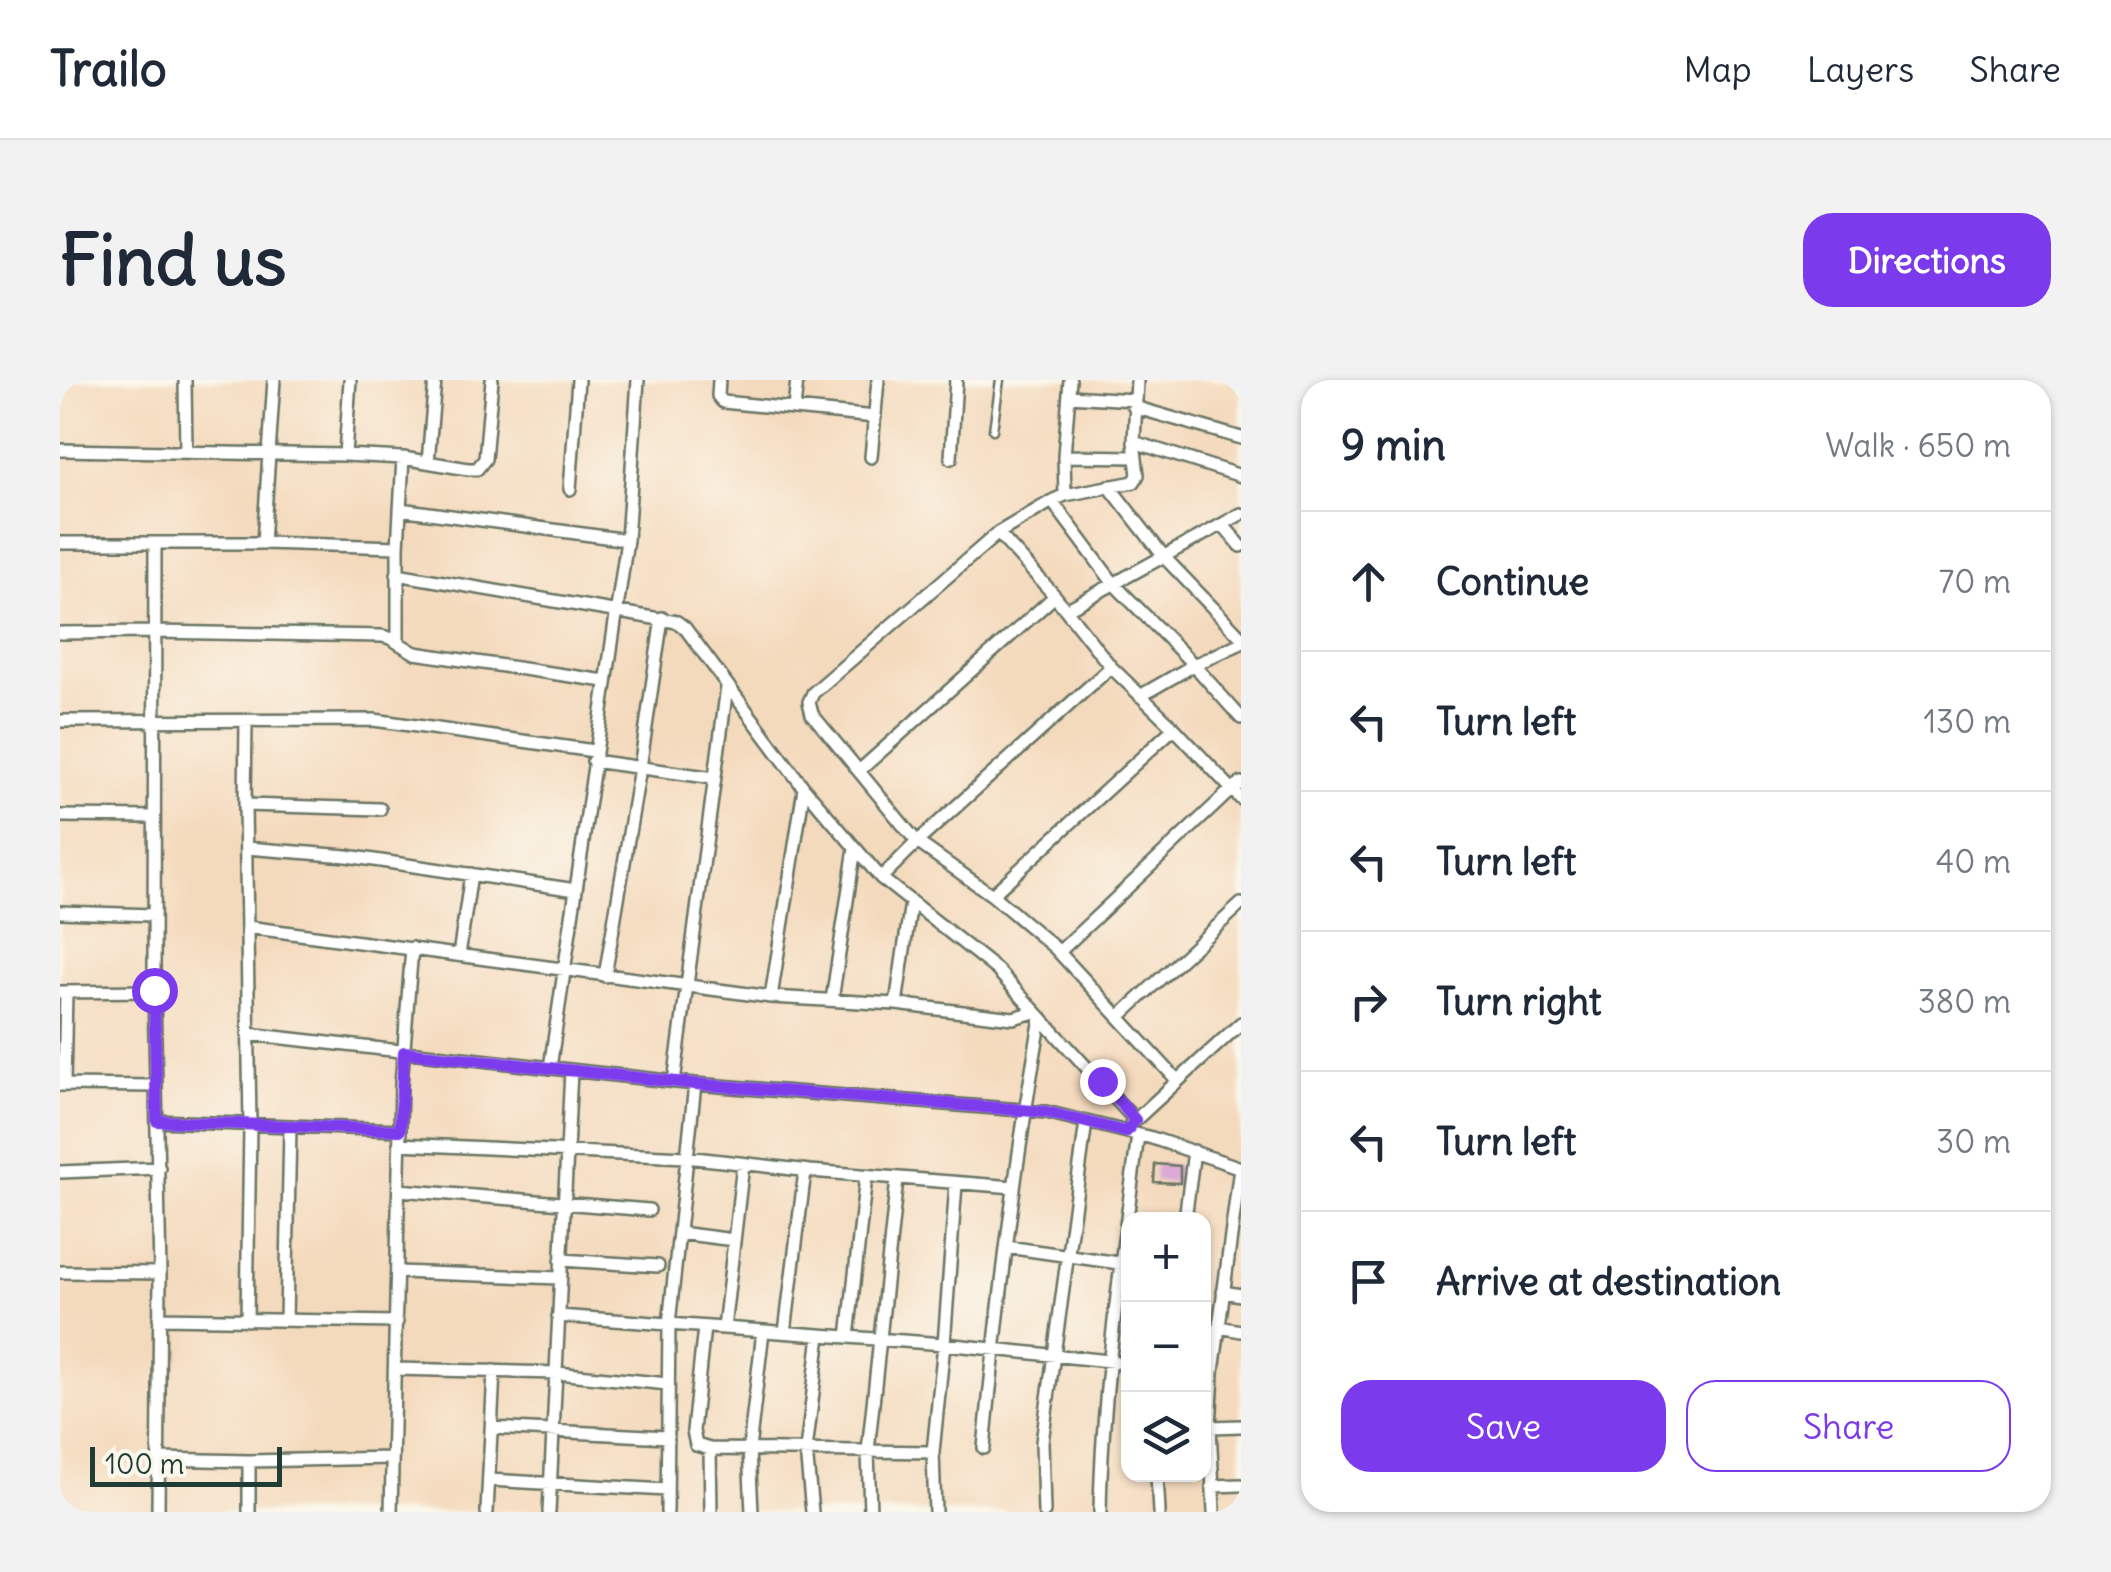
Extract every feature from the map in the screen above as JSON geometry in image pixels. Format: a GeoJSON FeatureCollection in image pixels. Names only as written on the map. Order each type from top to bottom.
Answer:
{"type":"FeatureCollection","features":[{"type":"Feature","properties":{"kind":"street"},"geometry":{"type":"LineString","coordinates":[[185,380],[186,452]]}},
{"type":"Feature","properties":{"kind":"street"},"geometry":{"type":"LineString","coordinates":[[263,543],[274,380]]}},
{"type":"Feature","properties":{"kind":"street"},"geometry":{"type":"LineString","coordinates":[[345,455],[350,380]]}},
{"type":"Feature","properties":{"kind":"street"},"geometry":{"type":"LineString","coordinates":[[428,462],[435,380]]}},
{"type":"Feature","properties":{"kind":"street"},"geometry":{"type":"LineString","coordinates":[[60,450],[345,455],[477,468],[485,459],[492,380]]}},
{"type":"Feature","properties":{"kind":"street"},"geometry":{"type":"LineString","coordinates":[[570,489],[578,380]]}},
{"type":"Feature","properties":{"kind":"street"},"geometry":{"type":"LineString","coordinates":[[550,1068],[618,611],[638,380]]}},
{"type":"Feature","properties":{"kind":"street"},"geometry":{"type":"LineString","coordinates":[[719,380],[718,396],[723,402],[875,417]]}},
{"type":"Feature","properties":{"kind":"street"},"geometry":{"type":"LineString","coordinates":[[794,409],[797,380]]}},
{"type":"Feature","properties":{"kind":"street"},"geometry":{"type":"LineString","coordinates":[[871,457],[878,380]]}},
{"type":"Feature","properties":{"kind":"street"},"geometry":{"type":"LineString","coordinates":[[951,458],[956,380]]}},
{"type":"Feature","properties":{"kind":"street"},"geometry":{"type":"LineString","coordinates":[[1065,495],[1070,380]]}},
{"type":"Feature","properties":{"kind":"street"},"geometry":{"type":"LineString","coordinates":[[1137,380],[1137,480],[1065,495],[998,534],[813,693],[810,702],[812,714],[917,842],[992,895],[1059,952],[1178,1081]]}},
{"type":"Feature","properties":{"kind":"street"},"geometry":{"type":"LineString","coordinates":[[1069,396],[1134,403],[1241,438]]}},
{"type":"Feature","properties":{"kind":"street"},"geometry":{"type":"LineString","coordinates":[[1134,442],[1241,476]]}},
{"type":"Feature","properties":{"kind":"street"},"geometry":{"type":"LineString","coordinates":[[1064,456],[1136,456]]}},
{"type":"Feature","properties":{"kind":"street"},"geometry":{"type":"LineString","coordinates":[[398,642],[403,458]]}},
{"type":"Feature","properties":{"kind":"street"},"geometry":{"type":"LineString","coordinates":[[1109,486],[1165,558],[1241,640],[1140,696]]}},
{"type":"Feature","properties":{"kind":"street"},"geometry":{"type":"LineString","coordinates":[[1052,501],[1114,584],[1241,718]]}},
{"type":"Feature","properties":{"kind":"street"},"geometry":{"type":"LineString","coordinates":[[400,509],[626,540]]}},
{"type":"Feature","properties":{"kind":"street"},"geometry":{"type":"LineString","coordinates":[[1066,610],[1241,514]]}},
{"type":"Feature","properties":{"kind":"street"},"geometry":{"type":"LineString","coordinates":[[1224,525],[1241,546]]}},
{"type":"Feature","properties":{"kind":"street"},"geometry":{"type":"LineString","coordinates":[[998,534],[1055,596],[1111,667],[1238,791],[1059,952]]}},
{"type":"Feature","properties":{"kind":"street"},"geometry":{"type":"LineString","coordinates":[[60,543],[398,547]]}},
{"type":"Feature","properties":{"kind":"street"},"geometry":{"type":"LineString","coordinates":[[155,544],[158,1512]]}},
{"type":"Feature","properties":{"kind":"street"},"geometry":{"type":"LineString","coordinates":[[397,574],[677,622],[804,788],[881,878],[996,970],[1135,1120]]}},
{"type":"Feature","properties":{"kind":"street"},"geometry":{"type":"LineString","coordinates":[[859,772],[1055,596]]}},
{"type":"Feature","properties":{"kind":"street"},"geometry":{"type":"LineString","coordinates":[[606,976],[662,618]]}},
{"type":"Feature","properties":{"kind":"street"},"geometry":{"type":"LineString","coordinates":[[60,632],[382,636],[415,653],[605,681]]}},
{"type":"Feature","properties":{"kind":"street"},"geometry":{"type":"LineString","coordinates":[[881,878],[1111,667]]}},
{"type":"Feature","properties":{"kind":"street"},"geometry":{"type":"LineString","coordinates":[[674,1082],[727,687]]}},
{"type":"Feature","properties":{"kind":"street"},"geometry":{"type":"LineString","coordinates":[[60,721],[374,720],[714,778]]}},
{"type":"Feature","properties":{"kind":"street"},"geometry":{"type":"LineString","coordinates":[[246,721],[250,1125],[247,1320]]}},
{"type":"Feature","properties":{"kind":"street"},"geometry":{"type":"LineString","coordinates":[[992,895],[1174,728]]}},
{"type":"Feature","properties":{"kind":"street"},"geometry":{"type":"LineString","coordinates":[[770,997],[804,788]]}},
{"type":"Feature","properties":{"kind":"street"},"geometry":{"type":"LineString","coordinates":[[244,805],[380,809]]}},
{"type":"Feature","properties":{"kind":"street"},"geometry":{"type":"LineString","coordinates":[[60,814],[154,817]]}},
{"type":"Feature","properties":{"kind":"street"},"geometry":{"type":"LineString","coordinates":[[246,848],[346,856],[576,890]]}},
{"type":"Feature","properties":{"kind":"street"},"geometry":{"type":"LineString","coordinates":[[832,1000],[856,848]]}},
{"type":"Feature","properties":{"kind":"street"},"geometry":{"type":"LineString","coordinates":[[459,955],[471,874]]}},
{"type":"Feature","properties":{"kind":"street"},"geometry":{"type":"LineString","coordinates":[[896,1004],[911,902]]}},
{"type":"Feature","properties":{"kind":"street"},"geometry":{"type":"LineString","coordinates":[[1119,1017],[1241,904]]}},
{"type":"Feature","properties":{"kind":"street"},"geometry":{"type":"LineString","coordinates":[[60,912],[154,916]]}},
{"type":"Feature","properties":{"kind":"street"},"geometry":{"type":"LineString","coordinates":[[247,928],[770,997],[896,1004],[1014,1018],[1038,1015]]}},
{"type":"Feature","properties":{"kind":"street"},"geometry":{"type":"LineString","coordinates":[[392,1512],[400,1130],[412,948]]}},
{"type":"Feature","properties":{"kind":"street"},"geometry":{"type":"LineString","coordinates":[[154,990],[63,992],[62,1085],[156,1086]]}},
{"type":"Feature","properties":{"kind":"street"},"geometry":{"type":"LineString","coordinates":[[984,1448],[1038,1015]]}},
{"type":"Feature","properties":{"kind":"street"},"geometry":{"type":"LineString","coordinates":[[1128,1212],[1135,1120],[1241,1024]]}},
{"type":"Feature","properties":{"kind":"street"},"geometry":{"type":"LineString","coordinates":[[248,1034],[674,1082],[1046,1112],[1194,1151],[1241,1168],[1236,1235],[1211,1359]]}},
{"type":"Feature","properties":{"kind":"street"},"geometry":{"type":"LineString","coordinates":[[549,1512],[572,1071]]}},
{"type":"Feature","properties":{"kind":"street"},"geometry":{"type":"LineString","coordinates":[[667,1512],[669,1324],[695,1084]]}},
{"type":"Feature","properties":{"kind":"street"},"geometry":{"type":"LineString","coordinates":[[157,1121],[400,1130]]}},
{"type":"Feature","properties":{"kind":"street"},"geometry":{"type":"LineString","coordinates":[[1044,1512],[1042,1442],[1086,1122]]}},
{"type":"Feature","properties":{"kind":"street"},"geometry":{"type":"LineString","coordinates":[[286,1320],[290,1127]]}},
{"type":"Feature","properties":{"kind":"street"},"geometry":{"type":"LineString","coordinates":[[400,1144],[686,1157],[805,1171],[1014,1187]]}},
{"type":"Feature","properties":{"kind":"street"},"geometry":{"type":"LineString","coordinates":[[1186,1212],[1194,1151]]}},
{"type":"Feature","properties":{"kind":"street"},"geometry":{"type":"LineString","coordinates":[[724,1328],[744,1164]]}},
{"type":"Feature","properties":{"kind":"street"},"geometry":{"type":"LineString","coordinates":[[60,1172],[158,1168]]}},
{"type":"Feature","properties":{"kind":"street"},"geometry":{"type":"LineString","coordinates":[[784,1332],[805,1171]]}},
{"type":"Feature","properties":{"kind":"street"},"geometry":{"type":"LineString","coordinates":[[848,1336],[866,1176]]}},
{"type":"Feature","properties":{"kind":"street"},"geometry":{"type":"LineString","coordinates":[[870,1512],[868,1451],[896,1179]]}},
{"type":"Feature","properties":{"kind":"street"},"geometry":{"type":"LineString","coordinates":[[935,1512],[932,1452],[956,1184]]}},
{"type":"Feature","properties":{"kind":"street"},"geometry":{"type":"LineString","coordinates":[[399,1190],[649,1210]]}},
{"type":"Feature","properties":{"kind":"street"},"geometry":{"type":"LineString","coordinates":[[679,1233],[734,1240]]}},
{"type":"Feature","properties":{"kind":"street"},"geometry":{"type":"LineString","coordinates":[[1007,1247],[1121,1263]]}},
{"type":"Feature","properties":{"kind":"street"},"geometry":{"type":"LineString","coordinates":[[561,1260],[658,1266]]}},
{"type":"Feature","properties":{"kind":"street"},"geometry":{"type":"LineString","coordinates":[[60,1272],[160,1273]]}},
{"type":"Feature","properties":{"kind":"street"},"geometry":{"type":"LineString","coordinates":[[398,1272],[560,1278]]}},
{"type":"Feature","properties":{"kind":"street"},"geometry":{"type":"LineString","coordinates":[[1100,1512],[1110,1361],[1121,1290]]}},
{"type":"Feature","properties":{"kind":"street"},"geometry":{"type":"LineString","coordinates":[[1224,1292],[1241,1295]]}},
{"type":"Feature","properties":{"kind":"street"},"geometry":{"type":"LineString","coordinates":[[558,1316],[848,1336],[1121,1362]]}},
{"type":"Feature","properties":{"kind":"street"},"geometry":{"type":"LineString","coordinates":[[159,1318],[397,1322]]}},
{"type":"Feature","properties":{"kind":"street"},"geometry":{"type":"LineString","coordinates":[[704,1326],[696,1445],[710,1449],[932,1452]]}},
{"type":"Feature","properties":{"kind":"street"},"geometry":{"type":"LineString","coordinates":[[1219,1327],[1241,1331]]}},
{"type":"Feature","properties":{"kind":"street"},"geometry":{"type":"LineString","coordinates":[[752,1512],[749,1449],[763,1331]]}},
{"type":"Feature","properties":{"kind":"street"},"geometry":{"type":"LineString","coordinates":[[812,1512],[806,1450],[820,1334]]}},
{"type":"Feature","properties":{"kind":"street"},"geometry":{"type":"LineString","coordinates":[[395,1369],[557,1372],[668,1384]]}},
{"type":"Feature","properties":{"kind":"street"},"geometry":{"type":"LineString","coordinates":[[487,1512],[494,1371]]}},
{"type":"Feature","properties":{"kind":"street"},"geometry":{"type":"LineString","coordinates":[[1211,1427],[1241,1426]]}},
{"type":"Feature","properties":{"kind":"street"},"geometry":{"type":"LineString","coordinates":[[491,1428],[667,1436]]}},
{"type":"Feature","properties":{"kind":"street"},"geometry":{"type":"LineString","coordinates":[[710,1449],[711,1512]]}},
{"type":"Feature","properties":{"kind":"street"},"geometry":{"type":"LineString","coordinates":[[1211,1456],[1214,1512]]}},
{"type":"Feature","properties":{"kind":"street"},"geometry":{"type":"LineString","coordinates":[[158,1459],[392,1458]]}},
{"type":"Feature","properties":{"kind":"street"},"geometry":{"type":"LineString","coordinates":[[249,1512],[250,1461]]}},
{"type":"Feature","properties":{"kind":"street"},"geometry":{"type":"LineString","coordinates":[[488,1480],[666,1490]]}},
{"type":"Feature","properties":{"kind":"street"},"geometry":{"type":"LineString","coordinates":[[1158,1482],[1159,1512]]}},
{"type":"Feature","properties":{"kind":"street"},"geometry":{"type":"LineString","coordinates":[[1212,1486],[1241,1485]]}},
{"type":"Feature","properties":{"kind":"lane"},"geometry":{"type":"LineString","coordinates":[[993,430],[1000,380]]}},
{"type":"Feature","properties":{"kind":"building"},"geometry":{"type":"Polygon","coordinates":[[[1155,1164],[1180,1166],[1180,1183],[1154,1182],[1155,1164]]]}},
{"type":"Feature","properties":{"kind":"route"},"geometry":{"type":"LineString","coordinates":[[154,990],[157,1121],[400,1130],[404,1052],[695,1084],[1046,1112],[1126,1132],[1135,1120],[1102,1081]]}}]}
